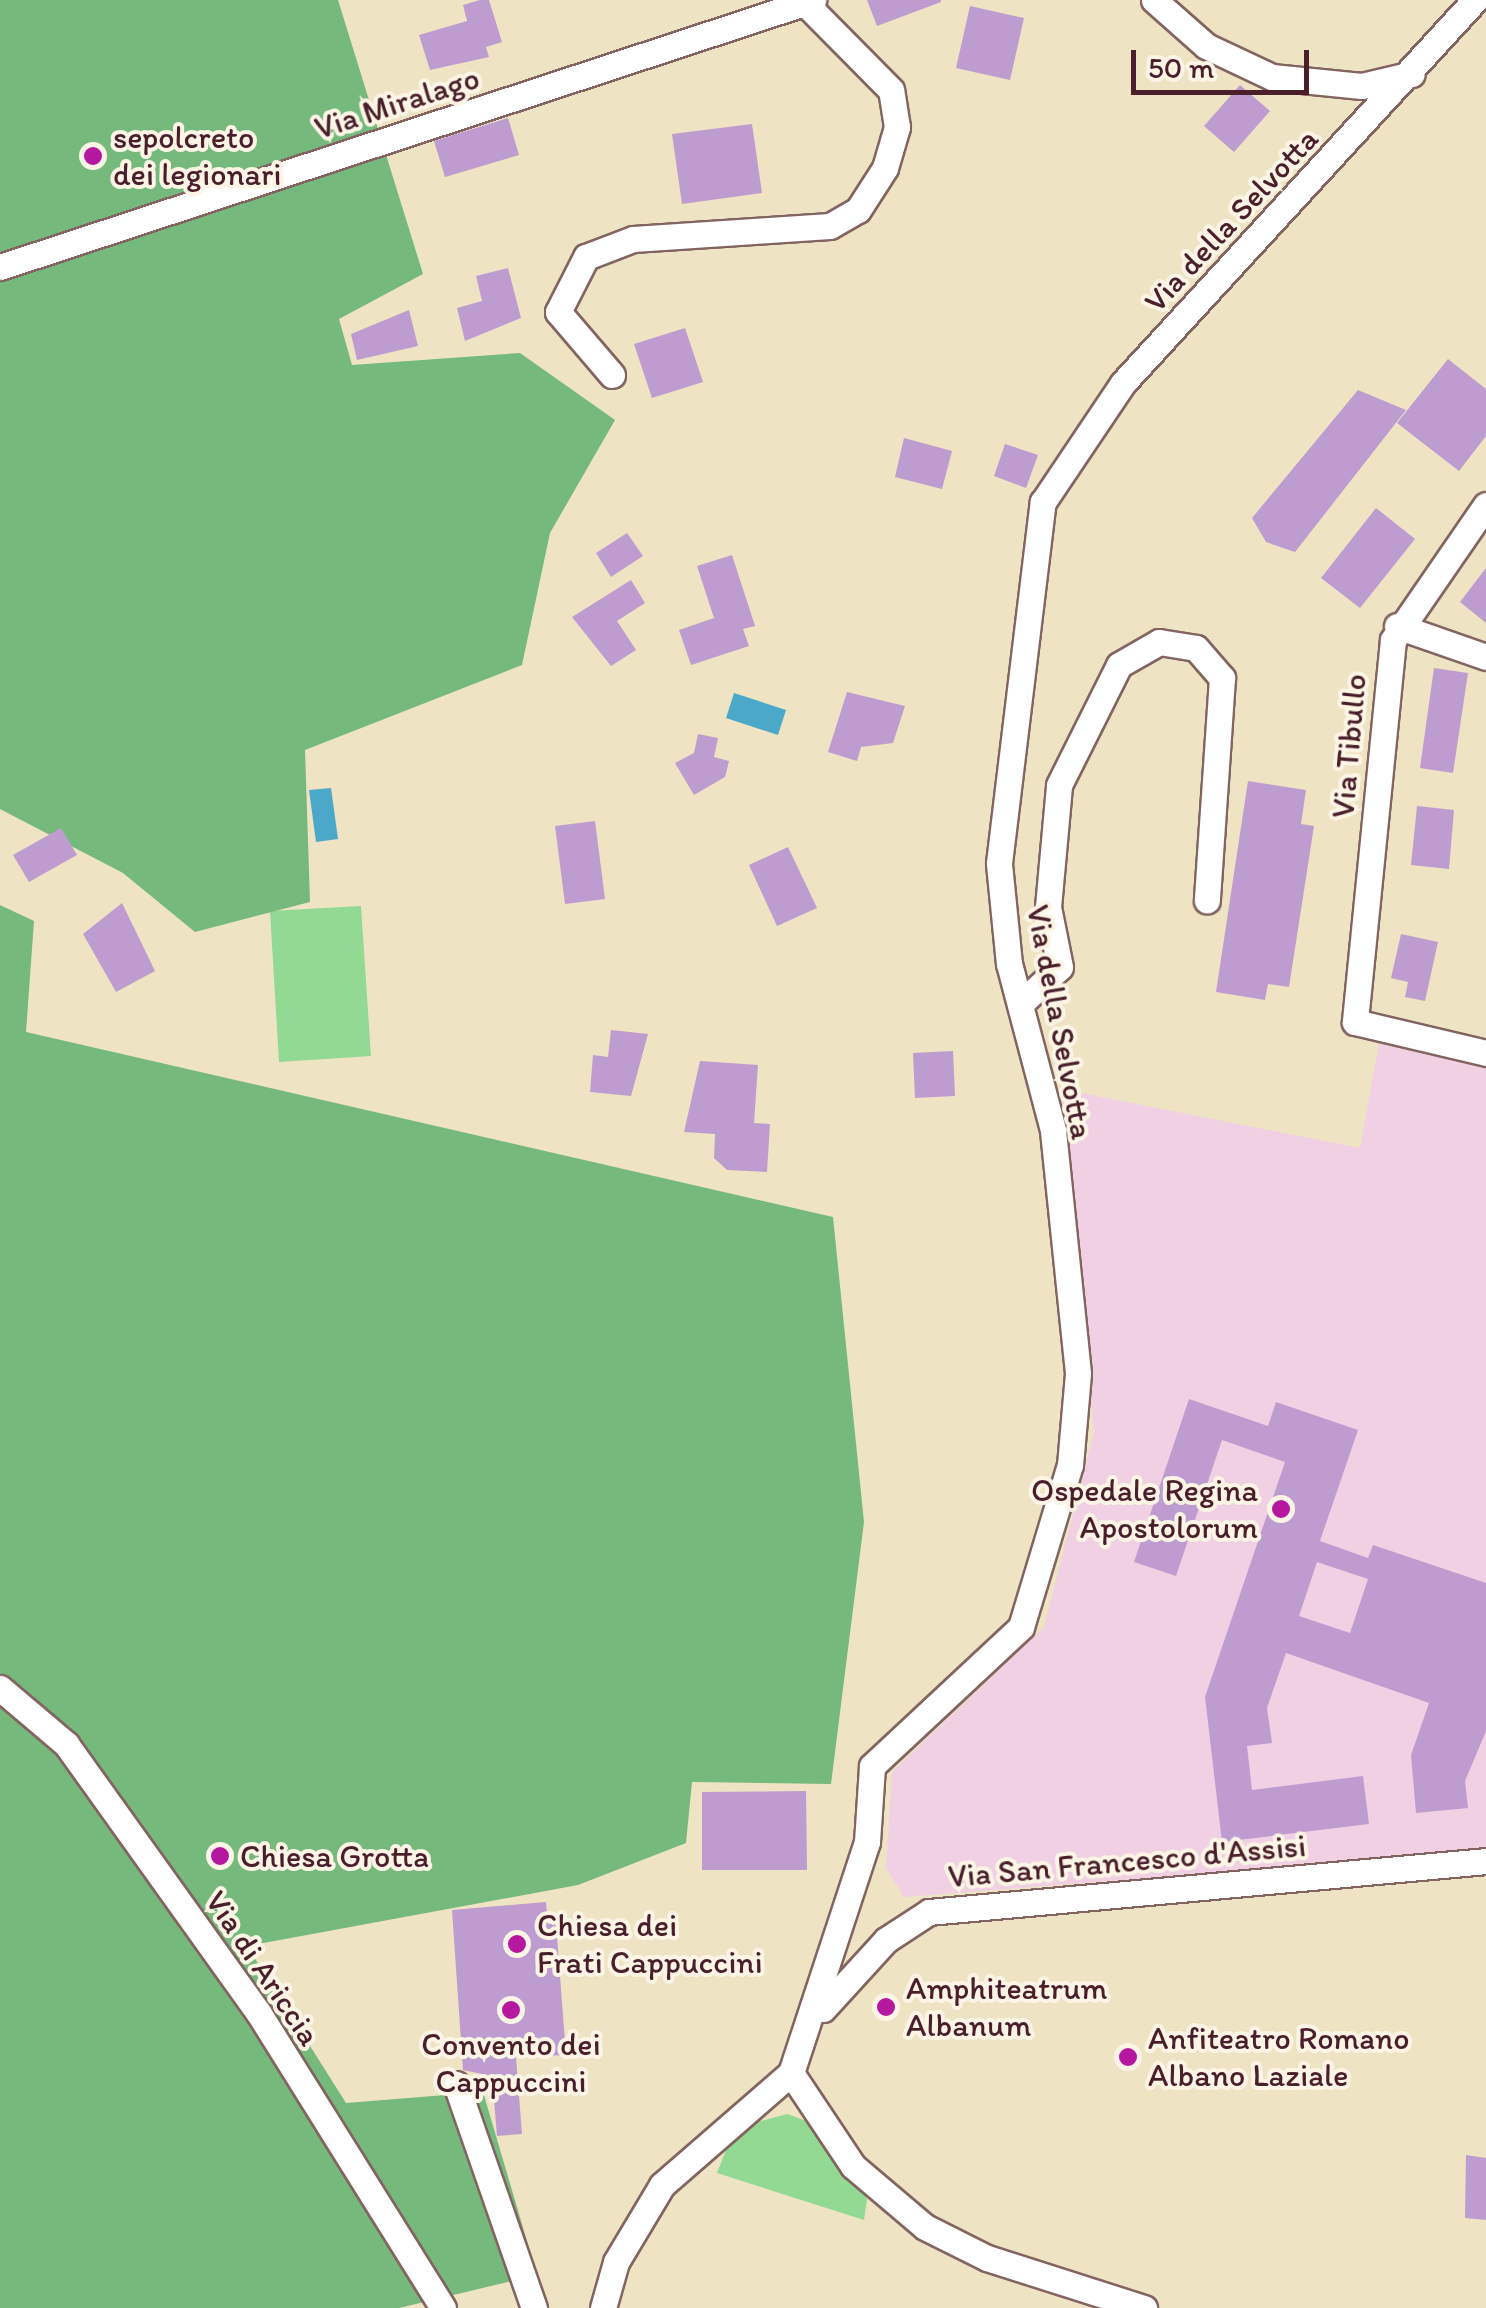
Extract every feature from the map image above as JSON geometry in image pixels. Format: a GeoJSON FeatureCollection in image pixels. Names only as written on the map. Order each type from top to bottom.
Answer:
{"type":"FeatureCollection","features":[{"type":"Feature","properties":{"kind":"street"},"geometry":{"type":"LineString","coordinates":[[1154,0],[1206,46],[1272,77],[1362,86],[1412,74]]}},
{"type":"Feature","properties":{"kind":"street","name":"Via della Selvotta"},"geometry":{"type":"LineString","coordinates":[[792,2074],[816,2017],[867,1842],[872,1766],[1021,1627],[1070,1465],[1078,1372],[1052,1130],[1020,1004],[999,843],[1044,502],[1123,383],[1412,74],[1475,0]]}},
{"type":"Feature","properties":{"kind":"street"},"geometry":{"type":"LineString","coordinates":[[612,374],[558,312],[586,257],[633,239],[830,226],[858,210],[885,168],[896,128],[891,90],[809,1]]}},
{"type":"Feature","properties":{"kind":"street","name":"Via Miralago"},"geometry":{"type":"LineString","coordinates":[[0,267],[809,1]]}},
{"type":"Feature","properties":{"kind":"street"},"geometry":{"type":"LineString","coordinates":[[1486,505],[1396,626],[1486,657]]}},
{"type":"Feature","properties":{"kind":"street","name":"Via Tibullo"},"geometry":{"type":"LineString","coordinates":[[1396,626],[1355,1022],[1486,1053]]}},
{"type":"Feature","properties":{"kind":"street"},"geometry":{"type":"LineString","coordinates":[[1020,1004],[1060,967],[1048,906],[1059,785],[1109,680],[1130,654],[1159,642],[1196,648],[1222,678],[1207,900]]}},
{"type":"Feature","properties":{"kind":"street","name":"Via di Ariccia"},"geometry":{"type":"LineString","coordinates":[[0,1688],[66,1744],[202,1933],[442,2308]]}},
{"type":"Feature","properties":{"kind":"street","name":"Via San Francesco d'Assisi"},"geometry":{"type":"LineString","coordinates":[[816,2017],[923,1913],[1486,1860]]}},
{"type":"Feature","properties":{"kind":"street"},"geometry":{"type":"LineString","coordinates":[[603,2308],[616,2262],[662,2185],[792,2074],[853,2166],[915,2221],[988,2258],[1144,2308]]}},
{"type":"Feature","properties":{"kind":"street"},"geometry":{"type":"LineString","coordinates":[[456,2084],[534,2308]]}},
{"type":"Feature","properties":{"kind":"shaded area","name":"Ospedale Regina Apostolorum"},"geometry":{"type":"Polygon","coordinates":[[[1379,1043],[1486,1067],[1486,1852],[904,1897],[886,1868],[892,1772],[1044,1627],[1094,1432],[1061,1089],[1360,1148],[1379,1043]]]}},
{"type":"Feature","properties":{"kind":"green space"},"geometry":{"type":"Polygon","coordinates":[[[0,0],[338,0],[423,274],[339,319],[352,365],[520,353],[615,420],[550,533],[522,665],[305,750],[310,902],[195,932],[123,873],[0,809],[0,0]]]}},
{"type":"Feature","properties":{"kind":"green space"},"geometry":{"type":"Polygon","coordinates":[[[0,905],[34,921],[26,1032],[833,1217],[864,1522],[831,1784],[692,1782],[686,1843],[578,1885],[247,1946],[346,2103],[483,2092],[537,2275],[399,2308],[0,2308],[0,905]]]}},
{"type":"Feature","properties":{"kind":"green space"},"geometry":{"type":"Polygon","coordinates":[[[361,906],[371,1056],[279,1062],[270,911],[361,906]]]}},
{"type":"Feature","properties":{"kind":"green space"},"geometry":{"type":"Polygon","coordinates":[[[787,2114],[809,2122],[867,2199],[864,2220],[717,2173],[728,2145],[754,2123],[787,2114]]]}},
{"type":"Feature","properties":{"kind":"water"},"geometry":{"type":"Polygon","coordinates":[[[734,693],[786,710],[778,735],[726,718],[734,693]]]}},
{"type":"Feature","properties":{"kind":"water"},"geometry":{"type":"Polygon","coordinates":[[[331,788],[338,839],[316,842],[309,790],[331,788]]]}},
{"type":"Feature","properties":{"kind":"building"},"geometry":{"type":"Polygon","coordinates":[[[489,0],[502,42],[486,47],[489,57],[430,70],[419,35],[467,21],[463,5],[489,0]]]}},
{"type":"Feature","properties":{"kind":"building"},"geometry":{"type":"Polygon","coordinates":[[[867,0],[941,0],[941,2],[877,26],[867,0]]]}},
{"type":"Feature","properties":{"kind":"building"},"geometry":{"type":"Polygon","coordinates":[[[970,6],[1024,18],[1010,80],[956,68],[970,6]]]}},
{"type":"Feature","properties":{"kind":"building"},"geometry":{"type":"Polygon","coordinates":[[[1240,85],[1270,111],[1234,152],[1204,126],[1240,85]]]}},
{"type":"Feature","properties":{"kind":"building"},"geometry":{"type":"Polygon","coordinates":[[[508,118],[519,155],[445,177],[434,141],[508,118]]]}},
{"type":"Feature","properties":{"kind":"building"},"geometry":{"type":"Polygon","coordinates":[[[752,124],[762,193],[682,204],[672,134],[752,124]]]}},
{"type":"Feature","properties":{"kind":"building"},"geometry":{"type":"Polygon","coordinates":[[[508,268],[521,318],[465,341],[457,308],[482,301],[476,276],[508,268]]]}},
{"type":"Feature","properties":{"kind":"building"},"geometry":{"type":"Polygon","coordinates":[[[409,310],[418,346],[357,360],[351,334],[409,310]]]}},
{"type":"Feature","properties":{"kind":"building"},"geometry":{"type":"Polygon","coordinates":[[[685,328],[703,382],[652,398],[634,344],[685,328]]]}},
{"type":"Feature","properties":{"kind":"building"},"geometry":{"type":"Polygon","coordinates":[[[1448,359],[1486,389],[1486,436],[1459,471],[1397,423],[1448,359]]]}},
{"type":"Feature","properties":{"kind":"building"},"geometry":{"type":"Polygon","coordinates":[[[1358,390],[1406,410],[1295,552],[1266,542],[1252,518],[1358,390]]]}},
{"type":"Feature","properties":{"kind":"building"},"geometry":{"type":"Polygon","coordinates":[[[904,438],[952,451],[942,489],[895,477],[904,438]]]}},
{"type":"Feature","properties":{"kind":"building"},"geometry":{"type":"Polygon","coordinates":[[[1005,444],[1038,455],[1026,488],[994,476],[1005,444]]]}},
{"type":"Feature","properties":{"kind":"building"},"geometry":{"type":"Polygon","coordinates":[[[1376,508],[1415,539],[1360,608],[1321,578],[1376,508]]]}},
{"type":"Feature","properties":{"kind":"building"},"geometry":{"type":"Polygon","coordinates":[[[627,533],[643,556],[611,577],[596,553],[627,533]]]}},
{"type":"Feature","properties":{"kind":"building"},"geometry":{"type":"Polygon","coordinates":[[[732,555],[755,626],[743,629],[749,646],[691,665],[679,630],[714,618],[697,566],[732,555]]]}},
{"type":"Feature","properties":{"kind":"building"},"geometry":{"type":"Polygon","coordinates":[[[1486,568],[1486,623],[1460,602],[1486,568]]]}},
{"type":"Feature","properties":{"kind":"building"},"geometry":{"type":"Polygon","coordinates":[[[631,580],[645,603],[617,621],[636,650],[611,666],[572,617],[631,580]]]}},
{"type":"Feature","properties":{"kind":"building"},"geometry":{"type":"Polygon","coordinates":[[[1434,668],[1468,673],[1453,773],[1420,768],[1434,668]]]}},
{"type":"Feature","properties":{"kind":"building"},"geometry":{"type":"Polygon","coordinates":[[[847,692],[905,706],[893,743],[861,747],[857,761],[828,752],[847,692]]]}},
{"type":"Feature","properties":{"kind":"building"},"geometry":{"type":"Polygon","coordinates":[[[698,734],[718,738],[714,757],[729,761],[725,777],[694,795],[675,763],[694,753],[698,734]]]}},
{"type":"Feature","properties":{"kind":"building"},"geometry":{"type":"Polygon","coordinates":[[[1248,781],[1306,790],[1301,824],[1314,826],[1289,987],[1268,984],[1265,1000],[1216,992],[1248,781]]]}},
{"type":"Feature","properties":{"kind":"building"},"geometry":{"type":"Polygon","coordinates":[[[1417,806],[1454,810],[1449,869],[1411,865],[1417,806]]]}},
{"type":"Feature","properties":{"kind":"building"},"geometry":{"type":"Polygon","coordinates":[[[595,821],[605,899],[565,904],[555,826],[595,821]]]}},
{"type":"Feature","properties":{"kind":"building"},"geometry":{"type":"Polygon","coordinates":[[[61,828],[77,855],[29,882],[13,855],[61,828]]]}},
{"type":"Feature","properties":{"kind":"building"},"geometry":{"type":"Polygon","coordinates":[[[788,847],[817,908],[777,926],[749,865],[788,847]]]}},
{"type":"Feature","properties":{"kind":"building"},"geometry":{"type":"Polygon","coordinates":[[[122,903],[155,971],[116,992],[83,934],[122,903]]]}},
{"type":"Feature","properties":{"kind":"building"},"geometry":{"type":"Polygon","coordinates":[[[1401,934],[1438,942],[1425,1001],[1405,997],[1408,982],[1391,978],[1401,934]]]}},
{"type":"Feature","properties":{"kind":"building"},"geometry":{"type":"Polygon","coordinates":[[[611,1030],[648,1034],[631,1096],[590,1092],[593,1055],[608,1057],[611,1030]]]}},
{"type":"Feature","properties":{"kind":"building"},"geometry":{"type":"Polygon","coordinates":[[[953,1051],[955,1096],[915,1098],[913,1053],[953,1051]]]}},
{"type":"Feature","properties":{"kind":"building"},"geometry":{"type":"Polygon","coordinates":[[[700,1061],[758,1065],[754,1123],[770,1124],[767,1172],[727,1170],[714,1158],[715,1134],[684,1132],[700,1061]]]}},
{"type":"Feature","properties":{"kind":"building"},"geometry":{"type":"Polygon","coordinates":[[[1189,1399],[1268,1426],[1276,1402],[1358,1430],[1320,1541],[1368,1558],[1373,1545],[1486,1583],[1486,1731],[1465,1781],[1468,1808],[1416,1813],[1411,1755],[1429,1703],[1286,1653],[1267,1708],[1272,1743],[1247,1746],[1252,1790],[1363,1776],[1369,1824],[1222,1842],[1205,1697],[1285,1462],[1222,1440],[1176,1576],[1134,1562],[1189,1399]],[[1317,1562],[1299,1616],[1350,1633],[1368,1579],[1317,1562]]]}},
{"type":"Feature","properties":{"kind":"building"},"geometry":{"type":"Polygon","coordinates":[[[806,1791],[807,1870],[702,1870],[702,1792],[806,1791]]]}},
{"type":"Feature","properties":{"kind":"building","name":"Convento dei Cappuccini"},"geometry":{"type":"Polygon","coordinates":[[[546,1902],[548,1924],[556,1923],[566,2055],[516,2057],[522,2134],[497,2136],[492,2076],[463,2070],[452,1910],[546,1902]]]}},
{"type":"Feature","properties":{"kind":"building"},"geometry":{"type":"Polygon","coordinates":[[[1466,2155],[1486,2158],[1486,2220],[1465,2218],[1466,2155]]]}},
{"type":"Feature","properties":{"kind":"place","name":"sepolcreto dei legionari"},"geometry":{"type":"Point","coordinates":[93,156]}},
{"type":"Feature","properties":{"kind":"place","name":"Ospedale Regina Apostolorum"},"geometry":{"type":"Point","coordinates":[1281,1509]}},
{"type":"Feature","properties":{"kind":"place","name":"Chiesa Grotta"},"geometry":{"type":"Point","coordinates":[220,1856]}},
{"type":"Feature","properties":{"kind":"place","name":"Chiesa dei Frati Cappuccini"},"geometry":{"type":"Point","coordinates":[517,1944]}},
{"type":"Feature","properties":{"kind":"place","name":"Amphiteatrum Albanum"},"geometry":{"type":"Point","coordinates":[886,2007]}},
{"type":"Feature","properties":{"kind":"place","name":"Convento dei Cappuccini"},"geometry":{"type":"Point","coordinates":[511,2010]}},
{"type":"Feature","properties":{"kind":"place","name":"Anfiteatro Romano Albano Laziale"},"geometry":{"type":"Point","coordinates":[1128,2057]}}]}
